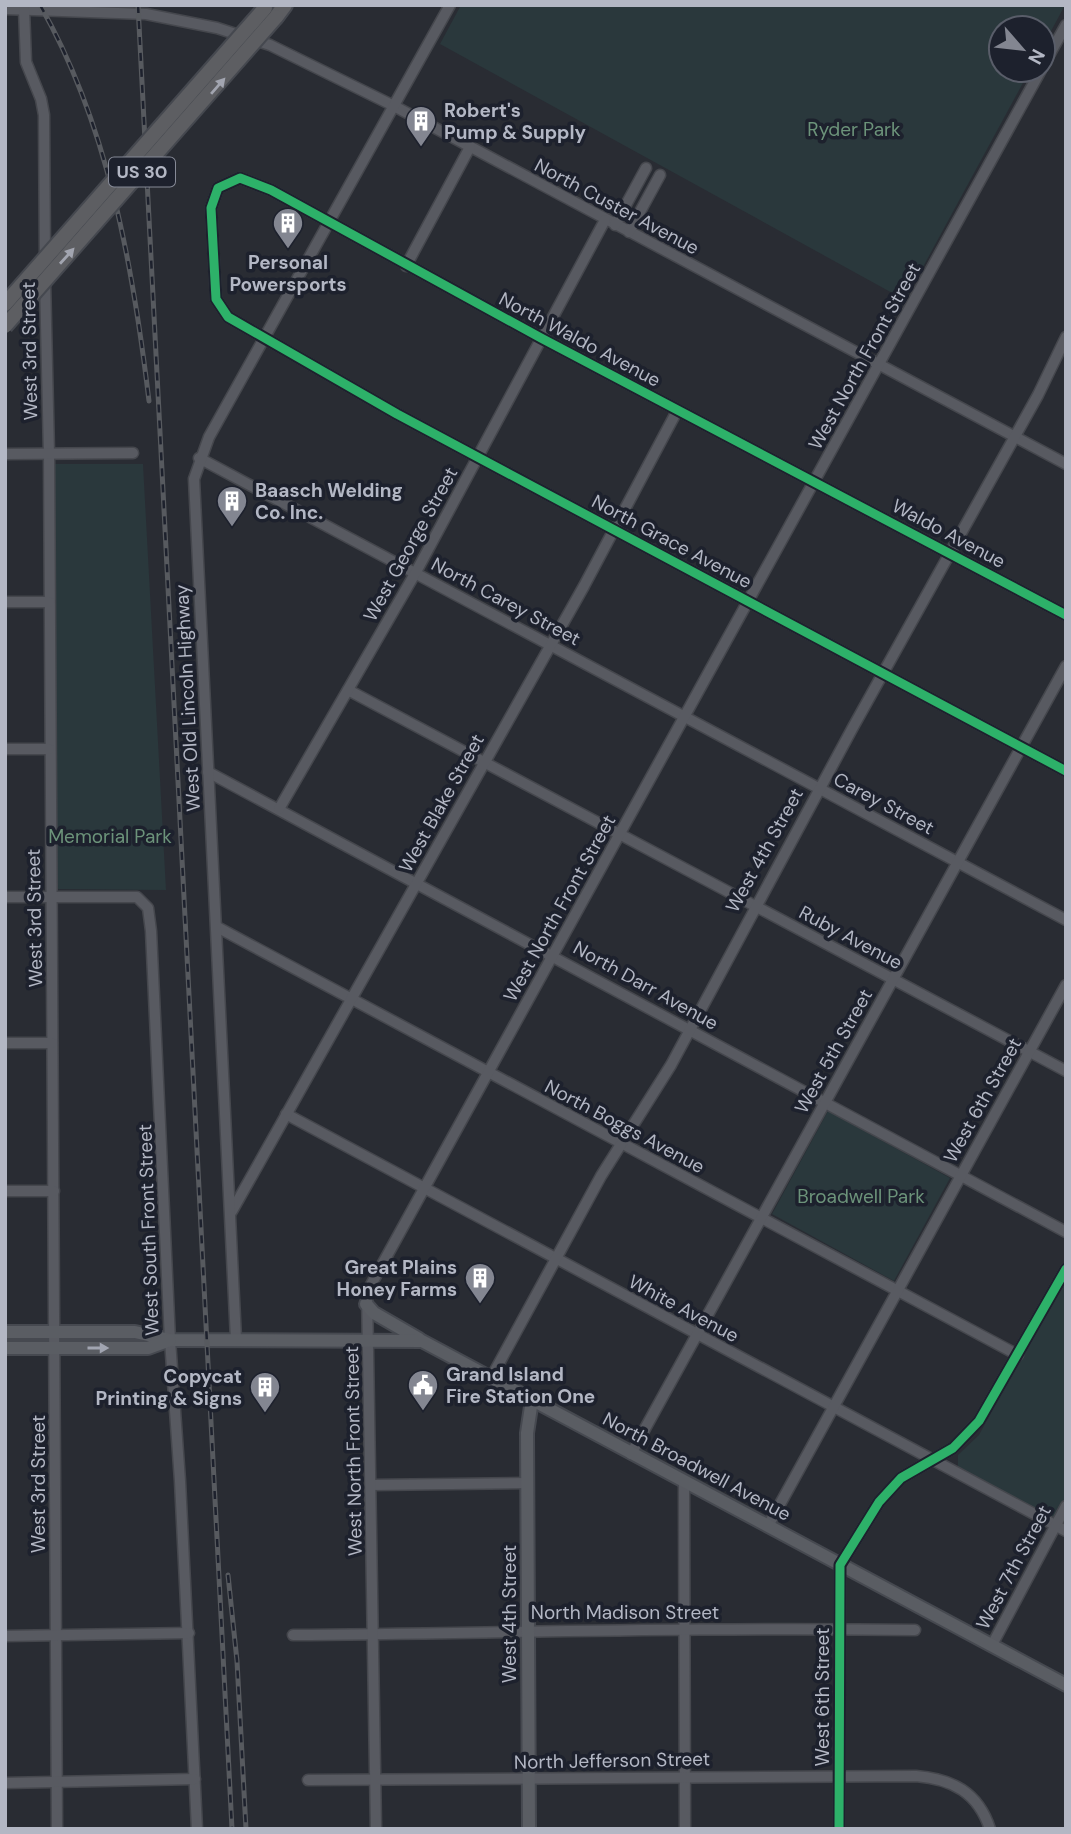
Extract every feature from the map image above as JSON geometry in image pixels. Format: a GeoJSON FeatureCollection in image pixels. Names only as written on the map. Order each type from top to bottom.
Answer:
{"type":"FeatureCollection","features":[{"type":"Feature","properties":{"kind":"highway","name":"US 30"},"geometry":{"type":"LineString","coordinates":[[5,304],[273,9]]}},
{"type":"Feature","properties":{"kind":"highway","name":"US 30"},"geometry":{"type":"LineString","coordinates":[[5,326],[273,9]]}},
{"type":"Feature","properties":{"kind":"main road"},"geometry":{"type":"LineString","coordinates":[[366,1304],[374,1313],[422,1341]]}},
{"type":"Feature","properties":{"kind":"main road","name":"North Broadwell Avenue"},"geometry":{"type":"LineString","coordinates":[[5,1332],[146,1332],[170,1340]]}},
{"type":"Feature","properties":{"kind":"main road","name":"North Broadwell Avenue"},"geometry":{"type":"LineString","coordinates":[[5,1348],[148,1348],[170,1340],[422,1341],[1066,1685]]}},
{"type":"Feature","properties":{"kind":"main road","name":"West 4th Street"},"geometry":{"type":"LineString","coordinates":[[529,1829],[527,1433],[532,1400]]}},
{"type":"Feature","properties":{"kind":"street","name":"West Old Lincoln Highway"},"geometry":{"type":"LineString","coordinates":[[236,1339],[232,1211],[193,490],[200,458],[450,5]]}},
{"type":"Feature","properties":{"kind":"street","name":"North Custer Avenue"},"geometry":{"type":"LineString","coordinates":[[5,9],[138,13],[184,20],[254,38],[308,61],[1066,464]]}},
{"type":"Feature","properties":{"kind":"street","name":"West 3rd Street"},"geometry":{"type":"LineString","coordinates":[[24,9],[26,62],[41,99],[44,115],[49,454],[57,1829]]}},
{"type":"Feature","properties":{"kind":"street","name":"West North Front Street"},"geometry":{"type":"LineString","coordinates":[[1057,41],[1066,25]]}},
{"type":"Feature","properties":{"kind":"street","name":"West North Front Street"},"geometry":{"type":"LineString","coordinates":[[376,1829],[372,1485],[366,1304],[368,1292],[1033,84]]}},
{"type":"Feature","properties":{"kind":"street"},"geometry":{"type":"LineString","coordinates":[[406,266],[470,147]]}},
{"type":"Feature","properties":{"kind":"street"},"geometry":{"type":"LineString","coordinates":[[615,225],[646,168]]}},
{"type":"Feature","properties":{"kind":"street"},"geometry":{"type":"LineString","coordinates":[[629,232],[660,175]]}},
{"type":"Feature","properties":{"kind":"street","name":"North Grace Avenue"},"geometry":{"type":"LineString","coordinates":[[330,224],[271,190],[240,178],[218,188],[211,208],[216,299],[228,317],[477,457],[1066,771]]}},
{"type":"Feature","properties":{"kind":"street","name":"West George Street"},"geometry":{"type":"LineString","coordinates":[[279,809],[416,572],[605,219]]}},
{"type":"Feature","properties":{"kind":"street","name":"North Waldo Avenue"},"geometry":{"type":"LineString","coordinates":[[330,224],[677,411],[815,482]]}},
{"type":"Feature","properties":{"kind":"street","name":"West 4th Street"},"geometry":{"type":"LineString","coordinates":[[491,1378],[555,1258],[621,1144],[671,1065],[819,789],[1015,438],[1066,337]]}},
{"type":"Feature","properties":{"kind":"street","name":"West Blake Street"},"geometry":{"type":"LineString","coordinates":[[232,1211],[551,645],[677,411]]}},
{"type":"Feature","properties":{"kind":"street"},"geometry":{"type":"LineString","coordinates":[[5,454],[133,453]]}},
{"type":"Feature","properties":{"kind":"street","name":"North Carey Street"},"geometry":{"type":"LineString","coordinates":[[200,458],[685,717]]}},
{"type":"Feature","properties":{"kind":"street","name":"Waldo Avenue"},"geometry":{"type":"LineString","coordinates":[[815,482],[1066,615]]}},
{"type":"Feature","properties":{"kind":"street"},"geometry":{"type":"LineString","coordinates":[[5,602],[49,602]]}},
{"type":"Feature","properties":{"kind":"street","name":"West 5th Street"},"geometry":{"type":"LineString","coordinates":[[631,1454],[1066,666]]}},
{"type":"Feature","properties":{"kind":"street","name":"Ruby Avenue"},"geometry":{"type":"LineString","coordinates":[[348,691],[1066,1071]]}},
{"type":"Feature","properties":{"kind":"street","name":"Carey Street"},"geometry":{"type":"LineString","coordinates":[[685,717],[1066,920]]}},
{"type":"Feature","properties":{"kind":"street"},"geometry":{"type":"LineString","coordinates":[[5,749],[49,749]]}},
{"type":"Feature","properties":{"kind":"street","name":"North Darr Avenue"},"geometry":{"type":"LineString","coordinates":[[208,772],[554,954],[1066,1232]]}},
{"type":"Feature","properties":{"kind":"street"},"geometry":{"type":"LineString","coordinates":[[5,897],[51,896]]}},
{"type":"Feature","properties":{"kind":"street","name":"West South Front Street"},"geometry":{"type":"LineString","coordinates":[[51,896],[137,897],[148,908],[152,931],[170,1340],[189,1633],[197,1829]]}},
{"type":"Feature","properties":{"kind":"street","name":"North Boggs Avenue"},"geometry":{"type":"LineString","coordinates":[[217,927],[1018,1355]]}},
{"type":"Feature","properties":{"kind":"street","name":"West 6th Street"},"geometry":{"type":"LineString","coordinates":[[768,1526],[1066,985]]}},
{"type":"Feature","properties":{"kind":"street"},"geometry":{"type":"LineString","coordinates":[[5,1043],[52,1043]]}},
{"type":"Feature","properties":{"kind":"street","name":"White Avenue"},"geometry":{"type":"LineString","coordinates":[[286,1114],[1066,1531]]}},
{"type":"Feature","properties":{"kind":"street"},"geometry":{"type":"LineString","coordinates":[[5,1191],[54,1191]]}},
{"type":"Feature","properties":{"kind":"street"},"geometry":{"type":"LineString","coordinates":[[841,1565],[879,1502],[901,1478],[953,1448],[979,1421],[1066,1269]]}},
{"type":"Feature","properties":{"kind":"street"},"geometry":{"type":"LineString","coordinates":[[684,1482],[685,1829]]}},
{"type":"Feature","properties":{"kind":"street"},"geometry":{"type":"LineString","coordinates":[[372,1485],[527,1483]]}},
{"type":"Feature","properties":{"kind":"street","name":"West 7th Street"},"geometry":{"type":"LineString","coordinates":[[992,1645],[1066,1506]]}},
{"type":"Feature","properties":{"kind":"street","name":"West 6th Street"},"geometry":{"type":"LineString","coordinates":[[839,1829],[841,1565]]}},
{"type":"Feature","properties":{"kind":"street","name":"North Madison Street"},"geometry":{"type":"LineString","coordinates":[[293,1635],[528,1630],[683,1632],[760,1628],[915,1630]]}},
{"type":"Feature","properties":{"kind":"street"},"geometry":{"type":"LineString","coordinates":[[5,1636],[189,1633]]}},
{"type":"Feature","properties":{"kind":"street","name":"North Jefferson Street"},"geometry":{"type":"LineString","coordinates":[[308,1780],[839,1774],[916,1776],[944,1780],[967,1791],[982,1810],[990,1829]]}},
{"type":"Feature","properties":{"kind":"street"},"geometry":{"type":"LineString","coordinates":[[5,1783],[195,1779]]}},
{"type":"Feature","properties":{"kind":"green space","name":"Ryder Park"},"geometry":{"type":"Polygon","coordinates":[[[461,5],[1065,5],[1057,20],[1057,14],[987,14],[987,84],[1022,84],[905,300],[440,44],[461,5]]]}},
{"type":"Feature","properties":{"kind":"green space","name":"Memorial Park"},"geometry":{"type":"Polygon","coordinates":[[[52,464],[143,464],[166,890],[57,889],[52,464]]]}},
{"type":"Feature","properties":{"kind":"green space","name":"Broadwell Park"},"geometry":{"type":"Polygon","coordinates":[[[828,1111],[950,1178],[894,1281],[772,1214],[828,1111]]]}},
{"type":"Feature","properties":{"kind":"green space"},"geometry":{"type":"Polygon","coordinates":[[[1066,1275],[1066,1498],[1054,1520],[958,1468],[958,1455],[979,1435],[1066,1275]]]}},
{"type":"Feature","properties":{"kind":"railway"},"geometry":{"type":"LineString","coordinates":[[40,5],[64,51],[83,98],[114,197],[135,299],[149,401]]}},
{"type":"Feature","properties":{"kind":"railway"},"geometry":{"type":"LineString","coordinates":[[138,5],[232,1829]]}},
{"type":"Feature","properties":{"kind":"railway"},"geometry":{"type":"LineString","coordinates":[[228,1575],[237,1661],[246,1829]]}},
{"type":"Feature","properties":{"kind":"cycle path"},"geometry":{"type":"LineString","coordinates":[[1066,615],[541,338],[271,190],[240,178],[218,188],[211,208],[216,299],[228,317],[397,414],[1066,771]]}},
{"type":"Feature","properties":{"kind":"cycle path"},"geometry":{"type":"LineString","coordinates":[[839,1829],[840,1565],[879,1502],[901,1478],[953,1448],[979,1421],[1066,1269]]}},
{"type":"Feature","properties":{"kind":"place","name":"Robert's Pump & Supply"},"geometry":{"type":"Point","coordinates":[421,148]}},
{"type":"Feature","properties":{"kind":"place","name":"Personal Powersports"},"geometry":{"type":"Point","coordinates":[288,250]}},
{"type":"Feature","properties":{"kind":"place","name":"Baasch Welding Co. Inc."},"geometry":{"type":"Point","coordinates":[232,528]}},
{"type":"Feature","properties":{"kind":"place","name":"Great Plains Honey Farms"},"geometry":{"type":"Point","coordinates":[480,1305]}},
{"type":"Feature","properties":{"kind":"place","name":"Grand Island Fire Station One"},"geometry":{"type":"Point","coordinates":[423,1412]}},
{"type":"Feature","properties":{"kind":"place","name":"Copycat Printing & Signs"},"geometry":{"type":"Point","coordinates":[265,1414]}}]}
